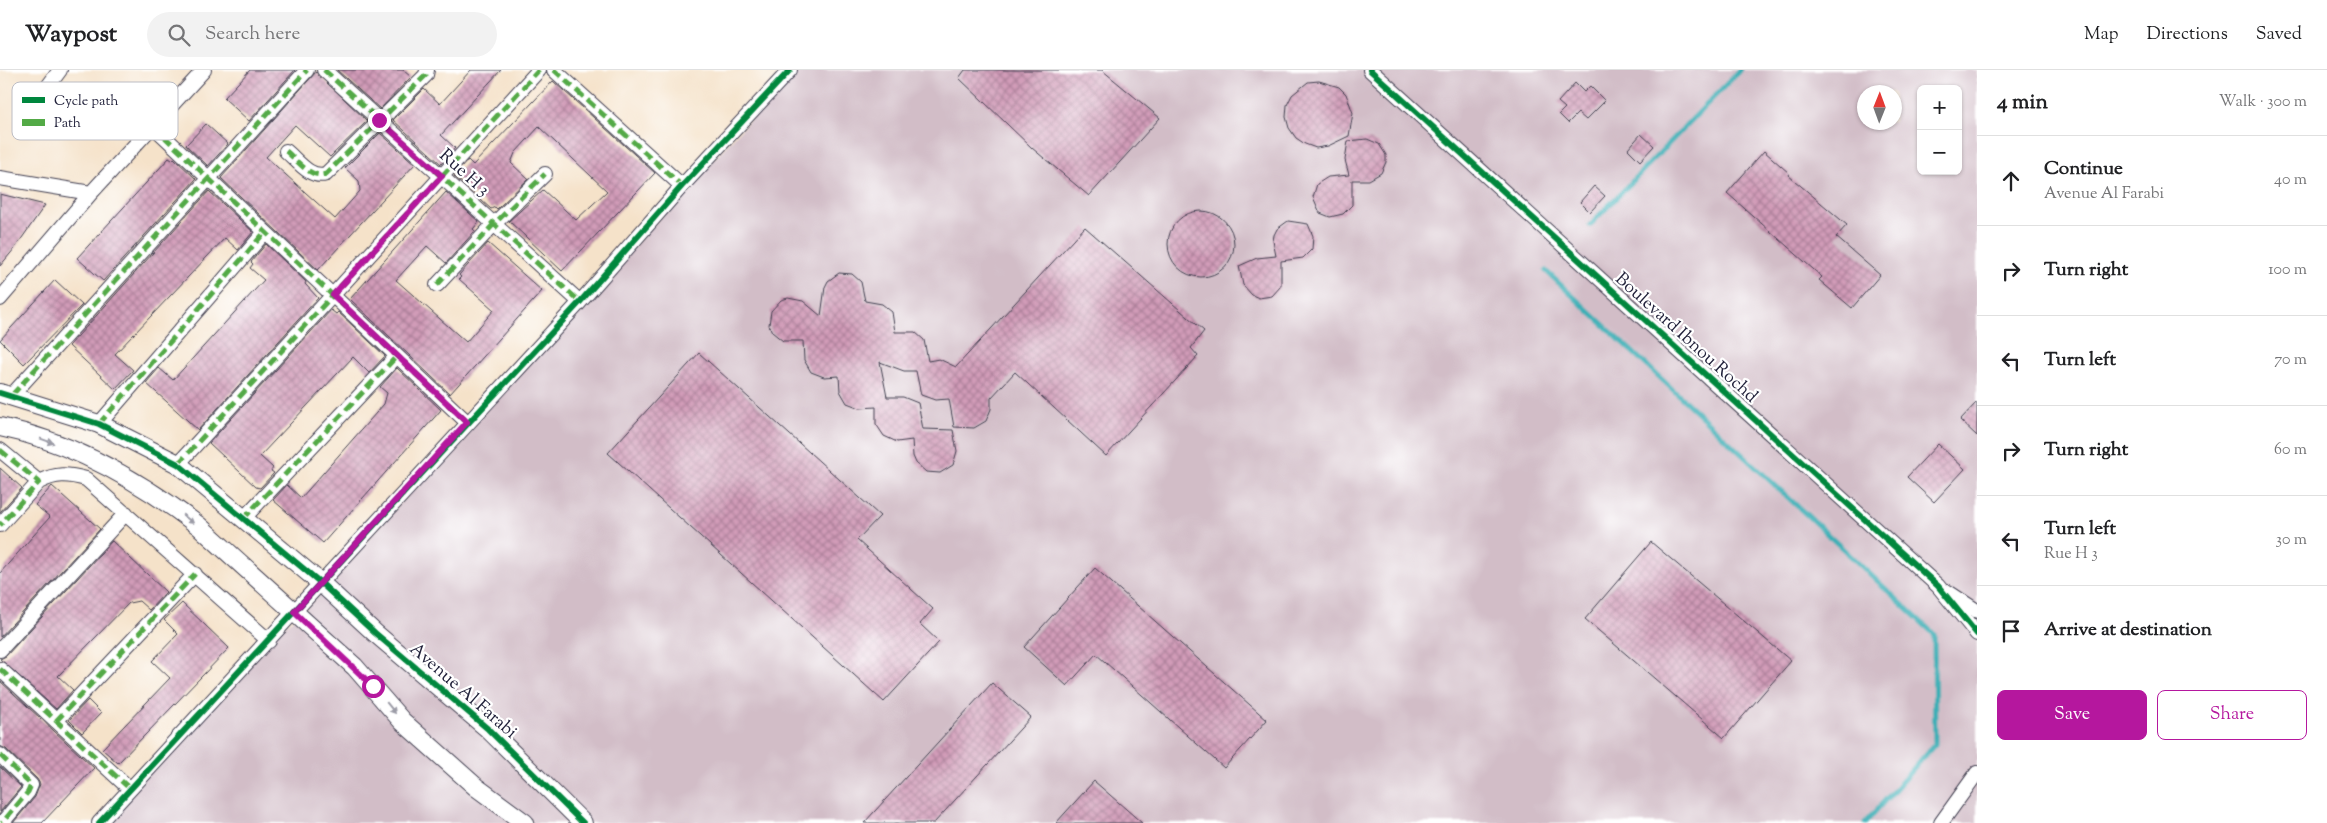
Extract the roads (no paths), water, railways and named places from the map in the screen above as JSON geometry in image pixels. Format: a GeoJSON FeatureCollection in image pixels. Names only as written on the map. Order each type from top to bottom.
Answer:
{"type":"FeatureCollection","features":[{"type":"Feature","properties":{"kind":"street"},"geometry":{"type":"LineString","coordinates":[[51,82],[60,70]]}},
{"type":"Feature","properties":{"kind":"street"},"geometry":{"type":"LineString","coordinates":[[178,99],[204,70]]}},
{"type":"Feature","properties":{"kind":"street"},"geometry":{"type":"LineString","coordinates":[[6,394],[209,179],[307,70]]}},
{"type":"Feature","properties":{"kind":"street","name":"Rue H 3"},"geometry":{"type":"LineString","coordinates":[[324,70],[580,302]]}},
{"type":"Feature","properties":{"kind":"street"},"geometry":{"type":"LineString","coordinates":[[286,151],[313,174],[319,176],[326,174],[426,75],[427,70]]}},
{"type":"Feature","properties":{"kind":"street"},"geometry":{"type":"LineString","coordinates":[[178,464],[539,70]]}},
{"type":"Feature","properties":{"kind":"street"},"geometry":{"type":"LineString","coordinates":[[554,70],[682,186]]}},
{"type":"Feature","properties":{"kind":"street"},"geometry":{"type":"LineString","coordinates":[[99,823],[322,584],[467,422],[580,302],[682,186],[790,70]]}},
{"type":"Feature","properties":{"kind":"street","name":"Boulevard Ibnou Rochd"},"geometry":{"type":"LineString","coordinates":[[1370,70],[1938,586],[1977,634]]}},
{"type":"Feature","properties":{"kind":"street"},"geometry":{"type":"LineString","coordinates":[[0,299],[91,193],[140,140]]}},
{"type":"Feature","properties":{"kind":"street"},"geometry":{"type":"LineString","coordinates":[[168,140],[467,422]]}},
{"type":"Feature","properties":{"kind":"street"},"geometry":{"type":"LineString","coordinates":[[437,285],[494,224],[545,174]]}},
{"type":"Feature","properties":{"kind":"street"},"geometry":{"type":"LineString","coordinates":[[0,178],[91,193]]}},
{"type":"Feature","properties":{"kind":"street"},"geometry":{"type":"LineString","coordinates":[[98,424],[265,232]]}},
{"type":"Feature","properties":{"kind":"street"},"geometry":{"type":"LineString","coordinates":[[243,519],[397,356]]}},
{"type":"Feature","properties":{"kind":"street","name":"Avenue Al Farabi"},"geometry":{"type":"LineString","coordinates":[[6,394],[98,424],[178,464],[322,584],[375,633],[488,729],[584,823]]}},
{"type":"Feature","properties":{"kind":"street"},"geometry":{"type":"LineString","coordinates":[[0,427],[68,448],[96,461],[149,490],[198,526],[355,667],[402,721],[476,787],[525,823]]}},
{"type":"Feature","properties":{"kind":"street"},"geometry":{"type":"LineString","coordinates":[[0,450],[39,482]]}},
{"type":"Feature","properties":{"kind":"street"},"geometry":{"type":"LineString","coordinates":[[0,525],[39,482],[52,475],[71,474],[86,479],[269,641]]}},
{"type":"Feature","properties":{"kind":"street"},"geometry":{"type":"LineString","coordinates":[[0,650],[126,513]]}},
{"type":"Feature","properties":{"kind":"street"},"geometry":{"type":"LineString","coordinates":[[56,721],[195,574]]}},
{"type":"Feature","properties":{"kind":"street","name":"Boulevard Ibnou Rochd"},"geometry":{"type":"LineString","coordinates":[[1938,586],[1977,611]]}},
{"type":"Feature","properties":{"kind":"street"},"geometry":{"type":"LineString","coordinates":[[0,669],[130,789]]}},
{"type":"Feature","properties":{"kind":"street"},"geometry":{"type":"LineString","coordinates":[[0,755],[30,785],[28,792],[2,823]]}},
{"type":"Feature","properties":{"kind":"street"},"geometry":{"type":"LineString","coordinates":[[1945,819],[1977,773]]}},
{"type":"Feature","properties":{"kind":"street"},"geometry":{"type":"LineString","coordinates":[[1945,819],[1977,792]]}},
{"type":"Feature","properties":{"kind":"waterway"},"geometry":{"type":"LineString","coordinates":[[1590,225],[1740,70]]}},
{"type":"Feature","properties":{"kind":"waterway"},"geometry":{"type":"LineString","coordinates":[[1546,271],[1934,634],[1935,744],[1865,823]]}}]}
